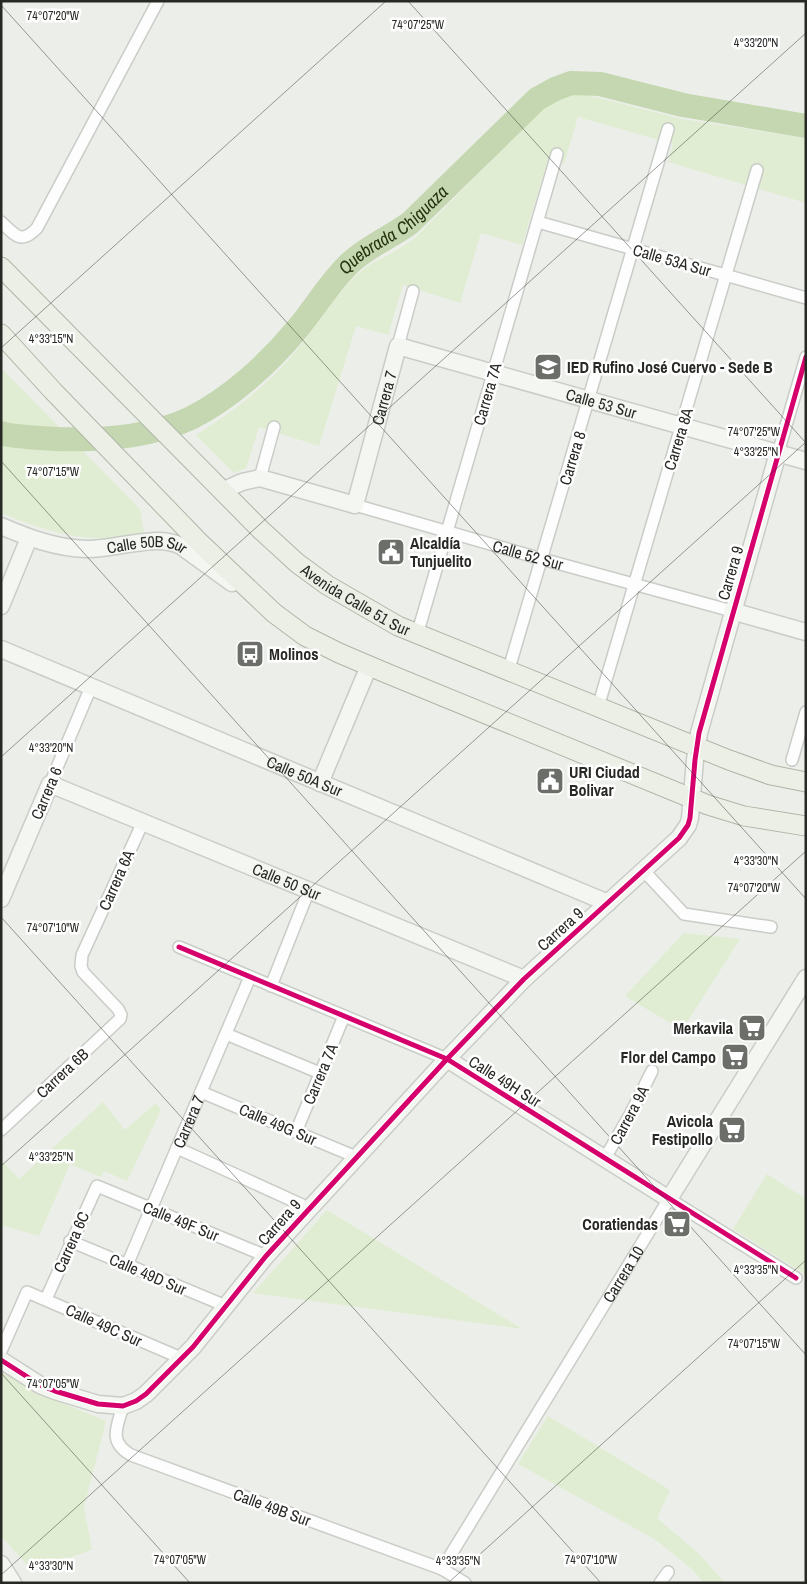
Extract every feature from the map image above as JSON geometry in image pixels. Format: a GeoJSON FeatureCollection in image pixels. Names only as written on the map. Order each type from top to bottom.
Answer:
{"type":"FeatureCollection","features":[{"type":"Feature","properties":{"kind":"main road","name":"Avenida Calle 51 Sur"},"geometry":{"type":"LineString","coordinates":[[1,267],[280,548],[315,577],[348,599],[416,635],[508,672],[771,775],[806,782]]}},
{"type":"Feature","properties":{"kind":"main road"},"geometry":{"type":"LineString","coordinates":[[1,334],[201,544],[274,613],[305,636],[339,653],[691,798],[744,816],[806,826]]}},
{"type":"Feature","properties":{"kind":"street"},"geometry":{"type":"LineString","coordinates":[[1,222],[19,237],[25,238],[37,228],[158,1]]}},
{"type":"Feature","properties":{"kind":"street","name":"Carrera 8"},"geometry":{"type":"LineString","coordinates":[[508,672],[668,129]]}},
{"type":"Feature","properties":{"kind":"street","name":"Carrera 7A"},"geometry":{"type":"LineString","coordinates":[[416,635],[557,154]]}},
{"type":"Feature","properties":{"kind":"street","name":"Carrera 8A"},"geometry":{"type":"LineString","coordinates":[[598,707],[757,170]]}},
{"type":"Feature","properties":{"kind":"street","name":"Calle 53A Sur"},"geometry":{"type":"LineString","coordinates":[[538,222],[806,298]]}},
{"type":"Feature","properties":{"kind":"street","name":"Carrera 7"},"geometry":{"type":"LineString","coordinates":[[355,505],[413,291]]}},
{"type":"Feature","properties":{"kind":"street","name":"Calle 53 Sur"},"geometry":{"type":"LineString","coordinates":[[398,346],[806,461]]}},
{"type":"Feature","properties":{"kind":"street","name":"Carrera 9"},"geometry":{"type":"LineString","coordinates":[[123,1406],[136,1401],[146,1394],[199,1340],[266,1256],[309,1208],[446,1059],[524,979],[644,871],[684,831],[690,818],[696,747],[732,611],[806,357]]}},
{"type":"Feature","properties":{"kind":"street"},"geometry":{"type":"LineString","coordinates":[[222,491],[242,482],[260,478],[274,427]]}},
{"type":"Feature","properties":{"kind":"street","name":"Calle 52 Sur"},"geometry":{"type":"LineString","coordinates":[[260,478],[806,632]]}},
{"type":"Feature","properties":{"kind":"street","name":"Calle 50B Sur"},"geometry":{"type":"LineString","coordinates":[[1,526],[29,538],[51,544],[87,549],[160,541],[176,543],[274,613]]}},
{"type":"Feature","properties":{"kind":"street"},"geometry":{"type":"LineString","coordinates":[[1,606],[29,538]]}},
{"type":"Feature","properties":{"kind":"street","name":"Calle 50A Sur"},"geometry":{"type":"LineString","coordinates":[[1,650],[608,903]]}},
{"type":"Feature","properties":{"kind":"street"},"geometry":{"type":"LineString","coordinates":[[320,783],[370,666]]}},
{"type":"Feature","properties":{"kind":"street","name":"Carrera 6"},"geometry":{"type":"LineString","coordinates":[[1,899],[91,687]]}},
{"type":"Feature","properties":{"kind":"street"},"geometry":{"type":"LineString","coordinates":[[792,760],[806,712]]}},
{"type":"Feature","properties":{"kind":"street","name":"Calle 50 Sur"},"geometry":{"type":"LineString","coordinates":[[50,784],[524,979]]}},
{"type":"Feature","properties":{"kind":"street","name":"Carrera 6A"},"geometry":{"type":"LineString","coordinates":[[121,1015],[118,1009],[83,972],[81,966],[82,955],[142,822]]}},
{"type":"Feature","properties":{"kind":"street"},"geometry":{"type":"LineString","coordinates":[[644,871],[684,914],[771,927]]}},
{"type":"Feature","properties":{"kind":"street"},"geometry":{"type":"LineString","coordinates":[[271,986],[309,890]]}},
{"type":"Feature","properties":{"kind":"street","name":"Calle 49H Sur"},"geometry":{"type":"LineString","coordinates":[[179,947],[446,1059],[796,1278]]}},
{"type":"Feature","properties":{"kind":"street","name":"Carrera 7"},"geometry":{"type":"LineString","coordinates":[[127,1265],[250,977]]}},
{"type":"Feature","properties":{"kind":"street","name":"Carrera 10"},"geometry":{"type":"LineString","coordinates":[[442,1569],[806,978]]}},
{"type":"Feature","properties":{"kind":"street","name":"Carrera 6B"},"geometry":{"type":"LineString","coordinates":[[1,1130],[117,1022],[121,1015]]}},
{"type":"Feature","properties":{"kind":"street","name":"Carrera 7A"},"geometry":{"type":"LineString","coordinates":[[296,1132],[344,1016]]}},
{"type":"Feature","properties":{"kind":"street"},"geometry":{"type":"LineString","coordinates":[[226,1034],[320,1074]]}},
{"type":"Feature","properties":{"kind":"street","name":"Carrera 9A"},"geometry":{"type":"LineString","coordinates":[[605,1158],[630,1115],[652,1071]]}},
{"type":"Feature","properties":{"kind":"street","name":"Calle 49G Sur"},"geometry":{"type":"LineString","coordinates":[[201,1092],[356,1157]]}},
{"type":"Feature","properties":{"kind":"street"},"geometry":{"type":"LineString","coordinates":[[177,1148],[309,1208]]}},
{"type":"Feature","properties":{"kind":"street","name":"Calle 49F Sur"},"geometry":{"type":"LineString","coordinates":[[97,1186],[266,1256]]}},
{"type":"Feature","properties":{"kind":"street","name":"Carrera 6C"},"geometry":{"type":"LineString","coordinates":[[46,1299],[70,1241],[97,1186]]}},
{"type":"Feature","properties":{"kind":"street","name":"Calle 49D Sur"},"geometry":{"type":"LineString","coordinates":[[70,1241],[226,1306]]}},
{"type":"Feature","properties":{"kind":"street","name":"Calle 49C Sur"},"geometry":{"type":"LineString","coordinates":[[1,1351],[27,1292],[182,1358]]}},
{"type":"Feature","properties":{"kind":"street"},"geometry":{"type":"LineString","coordinates":[[1,1360],[23,1375],[55,1391],[98,1404],[123,1406]]}},
{"type":"Feature","properties":{"kind":"street","name":"Calle 49B Sur"},"geometry":{"type":"LineString","coordinates":[[123,1406],[116,1430],[117,1443],[122,1450],[131,1455],[442,1569],[465,1583]]}},
{"type":"Feature","properties":{"kind":"street"},"geometry":{"type":"LineString","coordinates":[[1,1564],[13,1583]]}},
{"type":"Feature","properties":{"kind":"street"},"geometry":{"type":"LineString","coordinates":[[660,1583],[668,1572]]}},
{"type":"Feature","properties":{"kind":"green space"},"geometry":{"type":"Polygon","coordinates":[[[578,94],[682,119],[806,138],[806,203],[668,162],[673,144],[578,117],[564,164],[548,159],[522,245],[481,233],[460,303],[403,285],[388,335],[356,326],[319,446],[259,427],[246,468],[234,473],[196,435],[233,410],[268,381],[297,350],[348,283],[367,267],[416,237],[546,105],[562,97],[578,94]]]}},
{"type":"Feature","properties":{"kind":"green space"},"geometry":{"type":"Polygon","coordinates":[[[1,368],[140,509],[144,533],[104,538],[73,536],[36,526],[1,513],[1,368]]]}},
{"type":"Feature","properties":{"kind":"green space"},"geometry":{"type":"Polygon","coordinates":[[[684,933],[740,939],[682,1030],[625,996],[684,933]]]}},
{"type":"Feature","properties":{"kind":"green space"},"geometry":{"type":"Polygon","coordinates":[[[103,1102],[125,1130],[156,1103],[161,1110],[127,1181],[104,1171],[101,1177],[70,1164],[39,1236],[1,1225],[1,1160],[19,1179],[103,1102]]]}},
{"type":"Feature","properties":{"kind":"green space"},"geometry":{"type":"Polygon","coordinates":[[[767,1174],[806,1199],[805,1274],[733,1229],[767,1174]]]}},
{"type":"Feature","properties":{"kind":"green space"},"geometry":{"type":"Polygon","coordinates":[[[327,1210],[506,1319],[523,1329],[253,1293],[327,1210]]]}},
{"type":"Feature","properties":{"kind":"green space"},"geometry":{"type":"Polygon","coordinates":[[[5,1369],[57,1401],[106,1421],[84,1507],[92,1550],[32,1570],[1,1536],[1,1374],[5,1369]]]}},
{"type":"Feature","properties":{"kind":"green space"},"geometry":{"type":"Polygon","coordinates":[[[548,1416],[670,1490],[657,1518],[699,1554],[725,1583],[704,1583],[693,1570],[656,1540],[518,1464],[548,1416]]]}},
{"type":"Feature","properties":{"kind":"waterway","name":"Quebrada Chiguaza"},"geometry":{"type":"LineString","coordinates":[[1,433],[14,436],[60,439],[117,437],[168,427],[206,410],[235,390],[275,354],[350,263],[410,223],[537,99],[555,89],[571,83],[600,84],[683,105],[806,126]]}},
{"type":"Feature","properties":{"kind":"cycle path"},"geometry":{"type":"LineString","coordinates":[[1,1360],[40,1385],[98,1404],[123,1406],[136,1401],[146,1394],[193,1347],[266,1256],[447,1059],[524,979],[679,838],[688,825],[690,818],[699,733],[806,357]]}},
{"type":"Feature","properties":{"kind":"cycle path"},"geometry":{"type":"LineString","coordinates":[[179,947],[447,1059],[796,1278]]}},
{"type":"Feature","properties":{"kind":"place","name":"IED Rufino José Cuervo - Sede B"},"geometry":{"type":"Point","coordinates":[548,367]}},
{"type":"Feature","properties":{"kind":"place","name":"Alcaldía Tunjuelito"},"geometry":{"type":"Point","coordinates":[391,552]}},
{"type":"Feature","properties":{"kind":"place","name":"Molinos"},"geometry":{"type":"Point","coordinates":[250,654]}},
{"type":"Feature","properties":{"kind":"place","name":"URI Ciudad Bolivar"},"geometry":{"type":"Point","coordinates":[550,781]}},
{"type":"Feature","properties":{"kind":"place","name":"Merkavila"},"geometry":{"type":"Point","coordinates":[752,1028]}},
{"type":"Feature","properties":{"kind":"place","name":"Flor del Campo"},"geometry":{"type":"Point","coordinates":[735,1057]}},
{"type":"Feature","properties":{"kind":"place","name":"Avicola Festipollo"},"geometry":{"type":"Point","coordinates":[732,1130]}},
{"type":"Feature","properties":{"kind":"place","name":"Coratiendas"},"geometry":{"type":"Point","coordinates":[677,1224]}}]}
